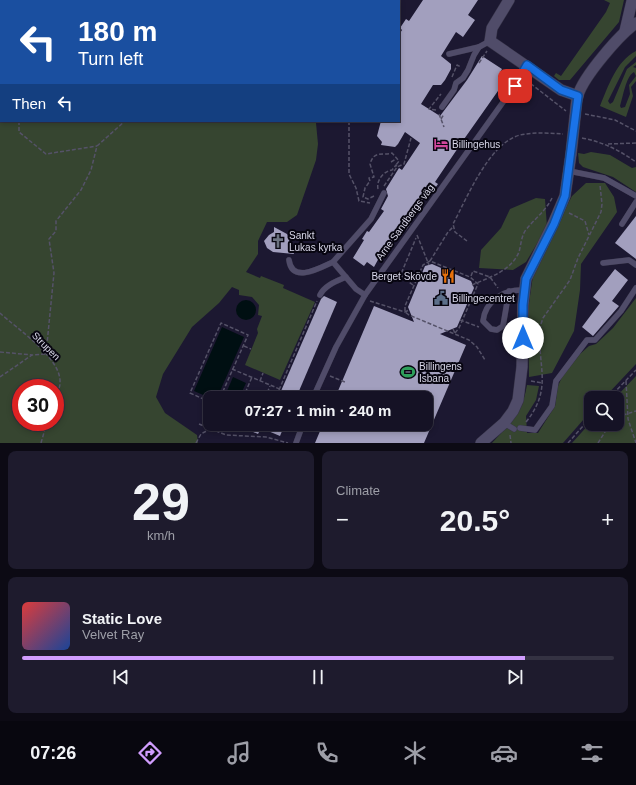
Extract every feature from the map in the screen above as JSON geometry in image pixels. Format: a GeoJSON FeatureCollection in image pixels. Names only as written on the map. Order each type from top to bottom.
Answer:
{"type":"FeatureCollection","features":[{"type":"Feature","properties":{"kind":"street"},"geometry":{"type":"LineString","coordinates":[[508,0],[492,28],[490,41],[527,65],[561,90],[578,96]]}},
{"type":"Feature","properties":{"kind":"street"},"geometry":{"type":"LineString","coordinates":[[625,31],[633,3]]}},
{"type":"Feature","properties":{"kind":"street"},"geometry":{"type":"LineString","coordinates":[[481,443],[504,423],[513,411],[520,389],[524,290],[531,267],[565,196],[578,96],[585,81],[625,31],[636,23]]}},
{"type":"Feature","properties":{"kind":"lane"},"geometry":{"type":"LineString","coordinates":[[449,54],[479,47],[490,41]]}},
{"type":"Feature","properties":{"kind":"lane"},"geometry":{"type":"LineString","coordinates":[[440,108],[454,90],[456,83],[463,78],[479,47]]}},
{"type":"Feature","properties":{"kind":"lane","name":"Arne Sandbergs väg"},"geometry":{"type":"LineString","coordinates":[[316,391],[336,347],[365,295],[515,86],[527,65]]}},
{"type":"Feature","properties":{"kind":"lane"},"geometry":{"type":"LineString","coordinates":[[569,171],[604,178],[636,196]]}},
{"type":"Feature","properties":{"kind":"lane"},"geometry":{"type":"LineString","coordinates":[[289,260],[289,265],[294,270],[303,274],[333,262],[371,218],[382,192]]}},
{"type":"Feature","properties":{"kind":"lane"},"geometry":{"type":"LineString","coordinates":[[622,224],[636,202]]}},
{"type":"Feature","properties":{"kind":"lane"},"geometry":{"type":"LineString","coordinates":[[603,262],[629,260],[636,265]]}},
{"type":"Feature","properties":{"kind":"lane"},"geometry":{"type":"LineString","coordinates":[[333,262],[356,289],[365,295]]}},
{"type":"Feature","properties":{"kind":"lane"},"geometry":{"type":"LineString","coordinates":[[320,295],[322,290],[346,277]]}},
{"type":"Feature","properties":{"kind":"lane"},"geometry":{"type":"LineString","coordinates":[[520,428],[535,430],[541,423],[552,406],[556,382],[587,340],[595,340],[621,311],[636,288]]}},
{"type":"Feature","properties":{"kind":"lane"},"geometry":{"type":"LineString","coordinates":[[506,293],[503,326],[497,330],[491,329],[483,321],[484,311],[494,299],[506,293],[524,290]]}},
{"type":"Feature","properties":{"kind":"lane"},"geometry":{"type":"LineString","coordinates":[[504,423],[514,429]]}},
{"type":"Feature","properties":{"kind":"lane"},"geometry":{"type":"LineString","coordinates":[[296,443],[300,431]]}},
{"type":"Feature","properties":{"kind":"path"},"geometry":{"type":"LineString","coordinates":[[501,73],[515,86]]}},
{"type":"Feature","properties":{"kind":"path"},"geometry":{"type":"LineString","coordinates":[[521,77],[559,104],[567,112],[575,115],[615,120],[636,131]]}},
{"type":"Feature","properties":{"kind":"path"},"geometry":{"type":"LineString","coordinates":[[440,108],[444,127]]}},
{"type":"Feature","properties":{"kind":"path"},"geometry":{"type":"LineString","coordinates":[[18,122],[19,132],[46,154],[97,146],[124,122]]}},
{"type":"Feature","properties":{"kind":"path"},"geometry":{"type":"LineString","coordinates":[[349,122],[349,174],[356,188],[359,201],[369,204],[382,192],[397,168],[404,164],[411,138]]}},
{"type":"Feature","properties":{"kind":"path"},"geometry":{"type":"LineString","coordinates":[[466,241],[455,232],[452,224],[477,179],[492,156],[505,143],[519,135],[541,133],[568,135]]}},
{"type":"Feature","properties":{"kind":"path"},"geometry":{"type":"LineString","coordinates":[[579,137],[606,144],[618,149],[636,162]]}},
{"type":"Feature","properties":{"kind":"path"},"geometry":{"type":"LineString","coordinates":[[606,144],[636,143]]}},
{"type":"Feature","properties":{"kind":"path"},"geometry":{"type":"LineString","coordinates":[[0,352],[32,355],[46,354],[54,273],[49,239],[56,231],[56,220],[81,190],[91,170],[97,146]]}},
{"type":"Feature","properties":{"kind":"path"},"geometry":{"type":"LineString","coordinates":[[374,176],[370,164],[375,155],[379,153],[392,153],[399,161],[392,170],[386,170],[381,175],[377,186],[382,192]]}},
{"type":"Feature","properties":{"kind":"path"},"geometry":{"type":"LineString","coordinates":[[390,162],[396,159]]}},
{"type":"Feature","properties":{"kind":"path"},"geometry":{"type":"LineString","coordinates":[[376,195],[368,199],[363,197],[365,188],[370,182],[369,178],[374,176],[380,178]]}},
{"type":"Feature","properties":{"kind":"path"},"geometry":{"type":"LineString","coordinates":[[520,428],[540,401],[542,374],[540,331],[543,318],[570,280],[589,235],[601,212],[602,204],[600,185],[604,178]]}},
{"type":"Feature","properties":{"kind":"path"},"geometry":{"type":"LineString","coordinates":[[472,284],[506,269],[514,260],[519,251],[522,236],[532,222],[542,215],[554,194]]}},
{"type":"Feature","properties":{"kind":"path"},"geometry":{"type":"LineString","coordinates":[[550,203],[585,222],[589,235]]}},
{"type":"Feature","properties":{"kind":"path"},"geometry":{"type":"LineString","coordinates":[[405,312],[414,285],[423,265],[429,261],[448,232],[453,227]]}},
{"type":"Feature","properties":{"kind":"path"},"geometry":{"type":"LineString","coordinates":[[414,285],[403,278],[401,274],[417,234]]}},
{"type":"Feature","properties":{"kind":"path"},"geometry":{"type":"LineString","coordinates":[[419,240],[429,261],[429,265]]}},
{"type":"Feature","properties":{"kind":"path"},"geometry":{"type":"LineString","coordinates":[[429,261],[470,277],[478,284],[459,328],[455,333]]}},
{"type":"Feature","properties":{"kind":"path"},"geometry":{"type":"LineString","coordinates":[[429,261],[470,278],[476,283]]}},
{"type":"Feature","properties":{"kind":"path"},"geometry":{"type":"LineString","coordinates":[[470,277],[474,271],[490,277],[506,293]]}},
{"type":"Feature","properties":{"kind":"path"},"geometry":{"type":"LineString","coordinates":[[232,369],[280,390],[320,295]]}},
{"type":"Feature","properties":{"kind":"path"},"geometry":{"type":"LineString","coordinates":[[370,300],[405,312],[409,316],[455,333],[469,340],[477,347],[485,360]]}},
{"type":"Feature","properties":{"kind":"path"},"geometry":{"type":"LineString","coordinates":[[405,312],[409,310]]}},
{"type":"Feature","properties":{"kind":"path","name":"Strupen"},"geometry":{"type":"LineString","coordinates":[[0,313],[46,354],[56,366],[59,379]]}},
{"type":"Feature","properties":{"kind":"path"},"geometry":{"type":"LineString","coordinates":[[460,320],[479,328]]}},
{"type":"Feature","properties":{"kind":"path"},"geometry":{"type":"LineString","coordinates":[[203,399],[190,393],[220,323],[248,335],[223,391]]}},
{"type":"Feature","properties":{"kind":"path"},"geometry":{"type":"LineString","coordinates":[[453,329],[455,333]]}},
{"type":"Feature","properties":{"kind":"path"},"geometry":{"type":"LineString","coordinates":[[243,345],[251,349]]}},
{"type":"Feature","properties":{"kind":"path"},"geometry":{"type":"LineString","coordinates":[[0,377],[32,355]]}},
{"type":"Feature","properties":{"kind":"path"},"geometry":{"type":"LineString","coordinates":[[616,391],[636,370]]}},
{"type":"Feature","properties":{"kind":"path"},"geometry":{"type":"LineString","coordinates":[[260,381],[263,373]]}},
{"type":"Feature","properties":{"kind":"path"},"geometry":{"type":"LineString","coordinates":[[328,375],[345,382]]}},
{"type":"Feature","properties":{"kind":"path"},"geometry":{"type":"LineString","coordinates":[[246,391],[252,378]]}},
{"type":"Feature","properties":{"kind":"path"},"geometry":{"type":"LineString","coordinates":[[626,380],[628,414],[635,433],[636,443]]}},
{"type":"Feature","properties":{"kind":"path"},"geometry":{"type":"LineString","coordinates":[[268,391],[270,386]]}},
{"type":"Feature","properties":{"kind":"path"},"geometry":{"type":"LineString","coordinates":[[624,415],[636,411]]}},
{"type":"Feature","properties":{"kind":"path"},"geometry":{"type":"LineString","coordinates":[[199,424],[203,426]]}},
{"type":"Feature","properties":{"kind":"path"},"geometry":{"type":"LineString","coordinates":[[568,443],[584,425]]}},
{"type":"Feature","properties":{"kind":"path"},"geometry":{"type":"LineString","coordinates":[[511,443],[510,433],[514,429]]}},
{"type":"Feature","properties":{"kind":"path"},"geometry":{"type":"LineString","coordinates":[[41,443],[44,431]]}},
{"type":"Feature","properties":{"kind":"path"},"geometry":{"type":"LineString","coordinates":[[196,443],[201,434],[206,431]]}},
{"type":"Feature","properties":{"kind":"path"},"geometry":{"type":"LineString","coordinates":[[215,431],[226,435],[266,437],[288,443]]}},
{"type":"Feature","properties":{"kind":"path"},"geometry":{"type":"LineString","coordinates":[[598,443],[606,431]]}},
{"type":"Feature","properties":{"kind":"green space"},"geometry":{"type":"Polygon","coordinates":[[[604,0],[624,0],[619,22],[570,80],[559,80],[554,76],[556,73],[561,76],[606,12],[610,3],[604,0]]]}},
{"type":"Feature","properties":{"kind":"green space"},"geometry":{"type":"Polygon","coordinates":[[[636,51],[636,56],[625,67],[608,101],[610,104],[613,102],[627,69],[636,62],[636,65],[633,67],[636,68],[636,76],[636,81],[631,87],[633,96],[626,117],[600,106],[614,75],[629,55],[636,51]],[[634,72],[631,74],[627,82],[620,106],[621,108],[625,107],[630,94],[629,85],[636,76],[634,72]]]}},
{"type":"Feature","properties":{"kind":"green space"},"geometry":{"type":"Polygon","coordinates":[[[0,122],[316,123],[318,144],[316,160],[297,215],[287,222],[267,222],[258,241],[258,254],[246,272],[284,285],[283,288],[315,302],[280,380],[245,365],[258,333],[257,329],[262,316],[258,315],[259,305],[252,297],[239,295],[239,290],[232,287],[219,303],[192,327],[163,374],[156,397],[165,413],[197,435],[198,443],[0,443],[0,122]]]}},
{"type":"Feature","properties":{"kind":"green space"},"geometry":{"type":"Polygon","coordinates":[[[591,152],[610,155],[632,168],[636,167],[636,192],[613,177],[583,167],[579,163],[578,153],[584,154],[591,152]]]}},
{"type":"Feature","properties":{"kind":"green space"},"geometry":{"type":"Polygon","coordinates":[[[586,183],[605,183],[614,197],[617,212],[581,264],[580,290],[574,331],[552,373],[529,377],[528,309],[534,269],[572,196],[586,183]]]}},
{"type":"Feature","properties":{"kind":"green space"},"geometry":{"type":"Polygon","coordinates":[[[536,198],[545,199],[547,227],[526,262],[513,270],[479,268],[481,250],[501,228],[510,209],[536,198]]]}},
{"type":"Feature","properties":{"kind":"green space"},"geometry":{"type":"Polygon","coordinates":[[[636,298],[636,364],[611,391],[584,391],[584,419],[563,443],[492,443],[519,411],[527,385],[539,386],[536,400],[526,416],[527,433],[538,433],[555,406],[558,386],[562,377],[580,354],[589,346],[596,344],[613,328],[636,298]]]}},
{"type":"Feature","properties":{"kind":"green space"},"geometry":{"type":"Polygon","coordinates":[[[636,376],[636,443],[572,443],[584,430],[584,431],[624,431],[624,391],[622,391],[636,376]]]}},
{"type":"Feature","properties":{"kind":"shaded area"},"geometry":{"type":"Polygon","coordinates":[[[242,300],[250,300],[256,306],[256,314],[250,320],[242,320],[236,314],[236,306],[242,300]]]}},
{"type":"Feature","properties":{"kind":"shaded area"},"geometry":{"type":"Polygon","coordinates":[[[222,327],[244,337],[220,391],[203,391],[203,395],[194,391],[222,327]]]}},
{"type":"Feature","properties":{"kind":"shaded area"},"geometry":{"type":"Polygon","coordinates":[[[233,377],[246,383],[242,391],[227,391],[233,377]]]}},
{"type":"Feature","properties":{"kind":"building","name":"Billingehus"},"geometry":{"type":"Polygon","coordinates":[[[423,0],[478,0],[468,15],[475,20],[463,37],[456,32],[441,56],[451,64],[451,69],[445,80],[441,85],[433,85],[421,104],[440,116],[467,80],[482,56],[502,69],[498,77],[505,81],[435,182],[438,184],[428,198],[425,196],[409,221],[411,223],[406,230],[402,226],[383,258],[380,256],[374,267],[367,262],[364,266],[353,258],[364,240],[362,239],[367,231],[369,232],[384,211],[381,209],[388,196],[386,189],[399,168],[402,170],[420,143],[405,132],[395,147],[381,145],[382,142],[377,136],[381,122],[400,122],[400,33],[402,30],[400,28],[406,19],[409,21],[423,0]]]}},
{"type":"Feature","properties":{"kind":"building"},"geometry":{"type":"Polygon","coordinates":[[[636,216],[636,259],[615,243],[636,216]]]}},
{"type":"Feature","properties":{"kind":"building","name":"Sankt Lukas kyrka"},"geometry":{"type":"Polygon","coordinates":[[[274,227],[287,234],[294,254],[273,252],[267,248],[264,241],[274,232],[274,227]]]}},
{"type":"Feature","properties":{"kind":"building","name":"Billingens Isbana"},"geometry":{"type":"Polygon","coordinates":[[[432,264],[471,281],[474,288],[457,327],[440,334],[466,345],[433,422],[433,391],[338,391],[374,306],[414,322],[408,307],[425,266],[432,264]]]}},
{"type":"Feature","properties":{"kind":"building"},"geometry":{"type":"Polygon","coordinates":[[[615,269],[628,280],[612,301],[619,306],[593,336],[582,327],[600,303],[593,297],[615,269]]]}},
{"type":"Feature","properties":{"kind":"building"},"geometry":{"type":"Polygon","coordinates":[[[324,296],[337,302],[299,391],[281,391],[321,299],[324,296]]]}},
{"type":"Feature","properties":{"kind":"building"},"geometry":{"type":"Polygon","coordinates":[[[251,431],[260,431],[258,434],[251,431]]]}},
{"type":"Feature","properties":{"kind":"building"},"geometry":{"type":"Polygon","coordinates":[[[268,431],[282,431],[280,436],[268,431]]]}},
{"type":"Feature","properties":{"kind":"building","name":"Billingens Isbana"},"geometry":{"type":"Polygon","coordinates":[[[320,431],[429,431],[424,443],[315,443],[320,431]]]}},
{"type":"Feature","properties":{"kind":"place","name":"Billingehus"},"geometry":{"type":"Point","coordinates":[441,144]}},
{"type":"Feature","properties":{"kind":"place","name":"Sankt Lukas kyrka"},"geometry":{"type":"Point","coordinates":[278,241]}},
{"type":"Feature","properties":{"kind":"place","name":"Berget Skövde"},"geometry":{"type":"Point","coordinates":[448,276]}},
{"type":"Feature","properties":{"kind":"place","name":"Billingecentret"},"geometry":{"type":"Point","coordinates":[441,298]}},
{"type":"Feature","properties":{"kind":"place","name":"Billingens Isbana"},"geometry":{"type":"Point","coordinates":[408,372]}},
{"type":"Feature","properties":{"kind":"route"},"geometry":{"type":"LineString","coordinates":[[515,86],[527,65],[561,90],[578,96],[565,196],[554,224],[526,279],[523,305],[523,338]]}}]}
